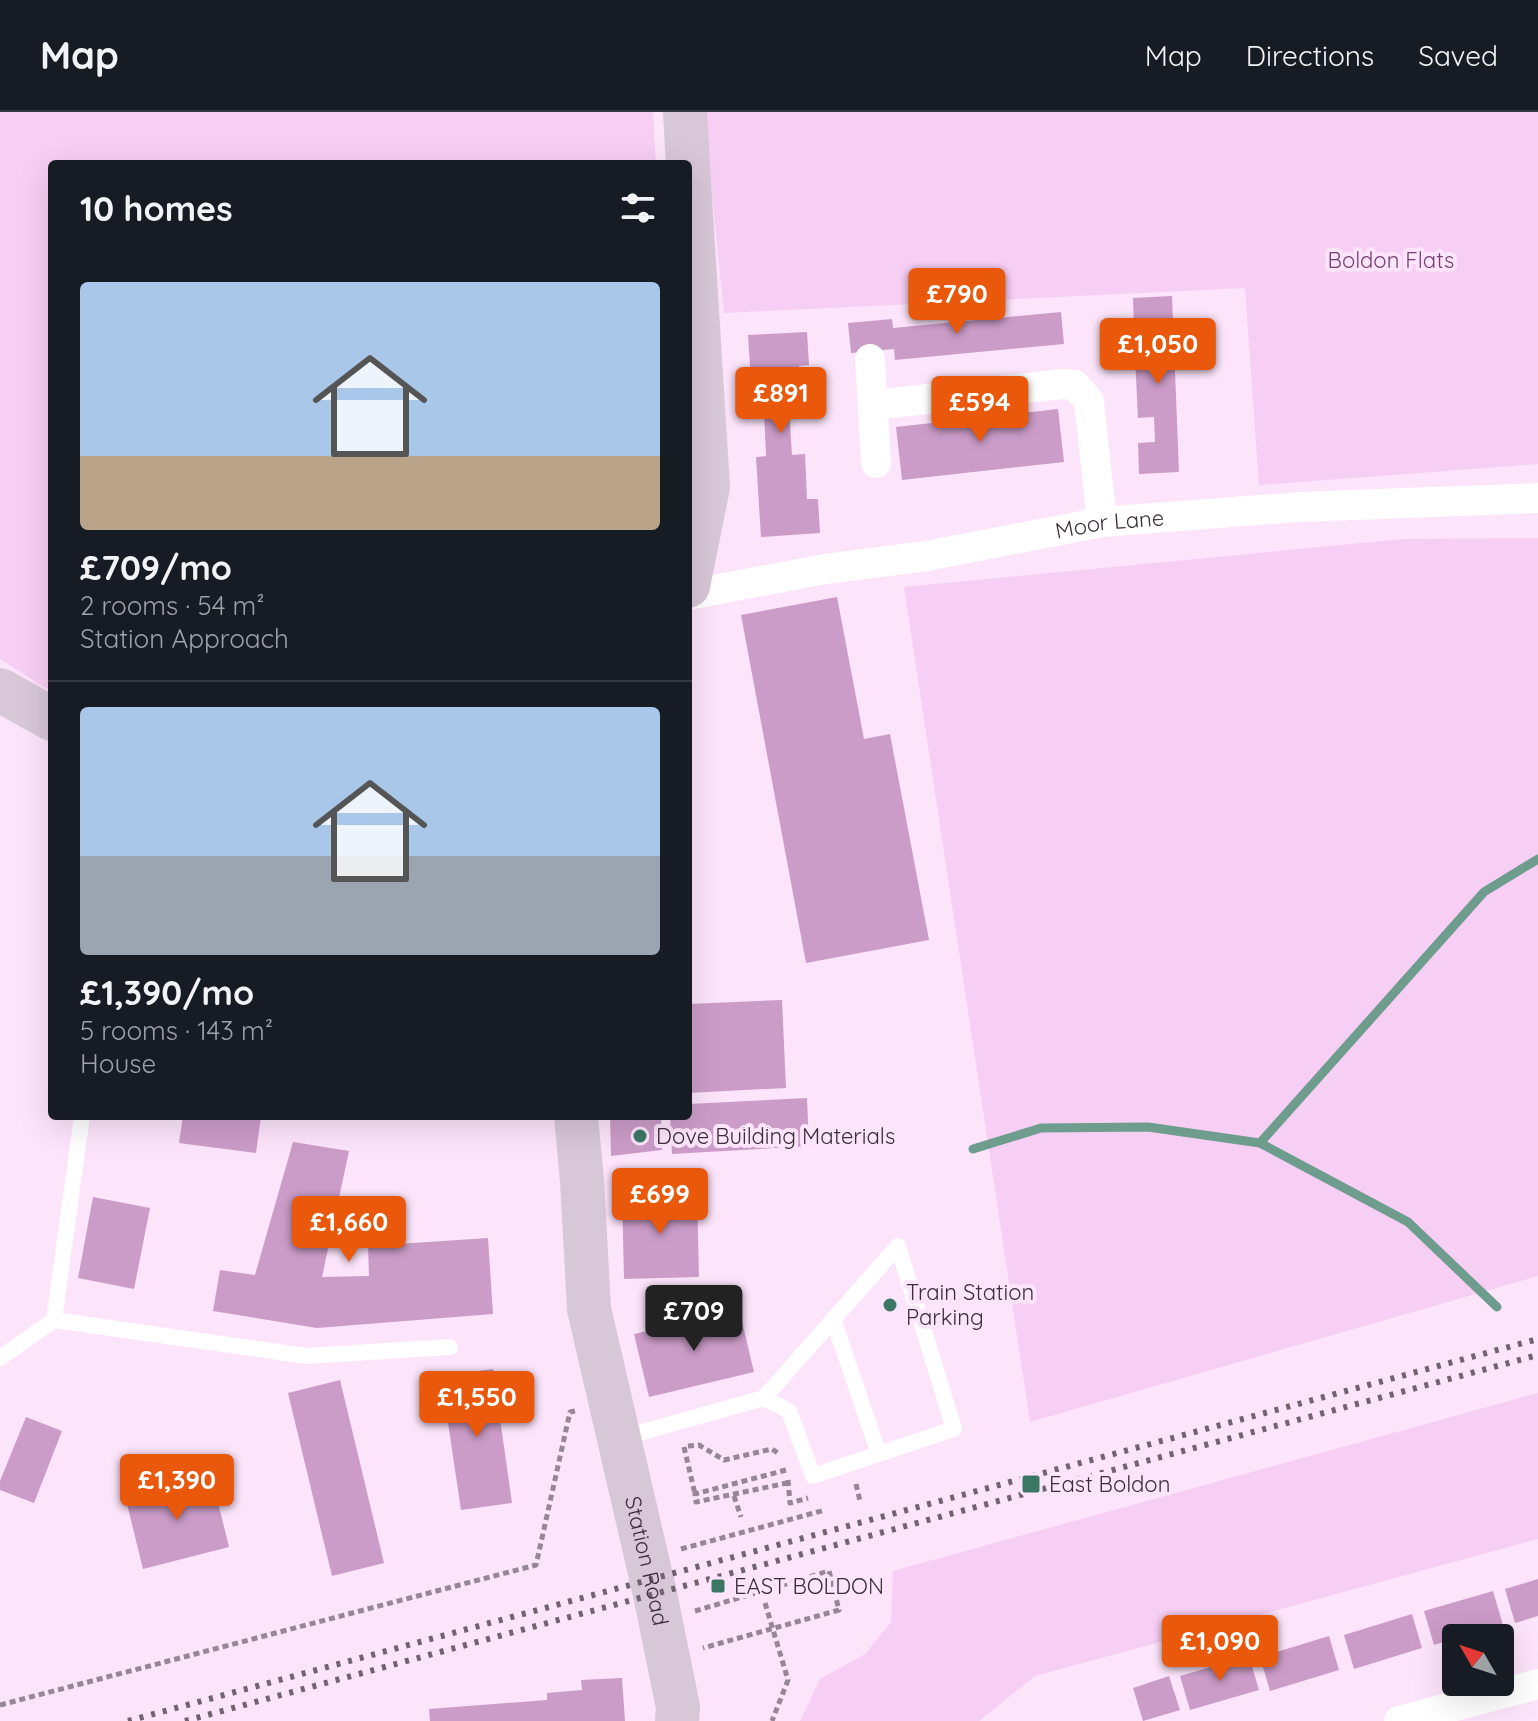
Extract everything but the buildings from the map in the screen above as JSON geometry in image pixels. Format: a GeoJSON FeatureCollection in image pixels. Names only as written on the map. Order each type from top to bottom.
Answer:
{"type":"FeatureCollection","features":[{"type":"Feature","properties":{"kind":"main road"},"geometry":{"type":"LineString","coordinates":[[685,112],[688,160]]}},
{"type":"Feature","properties":{"kind":"main road"},"geometry":{"type":"LineString","coordinates":[[692,229],[708,487],[692,566]]}},
{"type":"Feature","properties":{"kind":"main road"},"geometry":{"type":"LineString","coordinates":[[0,690],[48,717]]}},
{"type":"Feature","properties":{"kind":"main road","name":"Station Road"},"geometry":{"type":"LineString","coordinates":[[576,1120],[589,1309],[678,1707],[677,1721]]}},
{"type":"Feature","properties":{"kind":"street"},"geometry":{"type":"LineString","coordinates":[[870,359],[876,463]]}},
{"type":"Feature","properties":{"kind":"street"},"geometry":{"type":"LineString","coordinates":[[874,405],[1075,385],[1089,401],[1102,522]]}},
{"type":"Feature","properties":{"kind":"street","name":"Moor Lane"},"geometry":{"type":"LineString","coordinates":[[692,594],[825,569],[927,556],[1102,522],[1299,507],[1538,498]]}},
{"type":"Feature","properties":{"kind":"street"},"geometry":{"type":"LineString","coordinates":[[1402,1721],[1538,1684]]}},
{"type":"Feature","properties":{"kind":"lane"},"geometry":{"type":"LineString","coordinates":[[54,1320],[81,1120]]}},
{"type":"Feature","properties":{"kind":"lane"},"geometry":{"type":"LineString","coordinates":[[615,1420],[764,1398],[789,1411],[813,1476],[954,1429],[898,1246],[764,1398]]}},
{"type":"Feature","properties":{"kind":"lane"},"geometry":{"type":"LineString","coordinates":[[833,1319],[879,1454]]}},
{"type":"Feature","properties":{"kind":"lane"},"geometry":{"type":"LineString","coordinates":[[0,1358],[54,1320],[307,1356],[450,1347]]}},
{"type":"Feature","properties":{"kind":"path"},"geometry":{"type":"LineString","coordinates":[[0,1705],[536,1565],[570,1412],[615,1420]]}},
{"type":"Feature","properties":{"kind":"path"},"geometry":{"type":"LineString","coordinates":[[674,1450],[699,1445],[724,1460],[772,1449],[786,1459],[790,1468],[787,1483],[790,1503]]}},
{"type":"Feature","properties":{"kind":"path"},"geometry":{"type":"LineString","coordinates":[[684,1447],[696,1502],[787,1483]]}},
{"type":"Feature","properties":{"kind":"path"},"geometry":{"type":"LineString","coordinates":[[695,1494],[790,1468]]}},
{"type":"Feature","properties":{"kind":"path"},"geometry":{"type":"LineString","coordinates":[[734,1496],[741,1517]]}},
{"type":"Feature","properties":{"kind":"path"},"geometry":{"type":"LineString","coordinates":[[672,1551],[825,1510]]}},
{"type":"Feature","properties":{"kind":"path"},"geometry":{"type":"LineString","coordinates":[[687,1614],[829,1571],[839,1610],[697,1650]]}},
{"type":"Feature","properties":{"kind":"path"},"geometry":{"type":"LineString","coordinates":[[765,1603],[788,1680],[772,1721]]}},
{"type":"Feature","properties":{"kind":"green space"},"geometry":{"type":"Polygon","coordinates":[[[0,112],[653,112],[656,160],[48,160],[48,689],[0,659],[0,112]]]}},
{"type":"Feature","properties":{"kind":"green space","name":"Boldon Flats"},"geometry":{"type":"Polygon","coordinates":[[[704,112],[1538,112],[1538,464],[1259,485],[1245,288],[724,313],[704,112]]]}},
{"type":"Feature","properties":{"kind":"green space"},"geometry":{"type":"Polygon","coordinates":[[[1538,538],[1538,1276],[1030,1422],[904,587],[1404,539],[1538,538]]]}},
{"type":"Feature","properties":{"kind":"green space"},"geometry":{"type":"Polygon","coordinates":[[[1538,1393],[1538,1539],[1035,1676],[979,1721],[800,1721],[820,1679],[865,1654],[891,1622],[893,1571],[1538,1393]]]}},
{"type":"Feature","properties":{"kind":"waterway"},"geometry":{"type":"LineString","coordinates":[[1260,1143],[1484,892],[1538,859]]}},
{"type":"Feature","properties":{"kind":"waterway"},"geometry":{"type":"LineString","coordinates":[[973,1149],[1041,1128],[1148,1127],[1260,1143],[1408,1222],[1497,1307]]}},
{"type":"Feature","properties":{"kind":"railway"},"geometry":{"type":"LineString","coordinates":[[128,1721],[1538,1339]]}},
{"type":"Feature","properties":{"kind":"railway"},"geometry":{"type":"LineString","coordinates":[[185,1721],[1538,1355]]}},
{"type":"Feature","properties":{"kind":"place","name":"Dove Building Materials"},"geometry":{"type":"Point","coordinates":[640,1136]}},
{"type":"Feature","properties":{"kind":"place","name":"Train Station Parking"},"geometry":{"type":"Point","coordinates":[890,1305]}},
{"type":"Feature","properties":{"kind":"place","name":"East Boldon"},"geometry":{"type":"Point","coordinates":[1031,1484]}},
{"type":"Feature","properties":{"kind":"place","name":"EAST BOLDON"},"geometry":{"type":"Point","coordinates":[718,1586]}}]}
